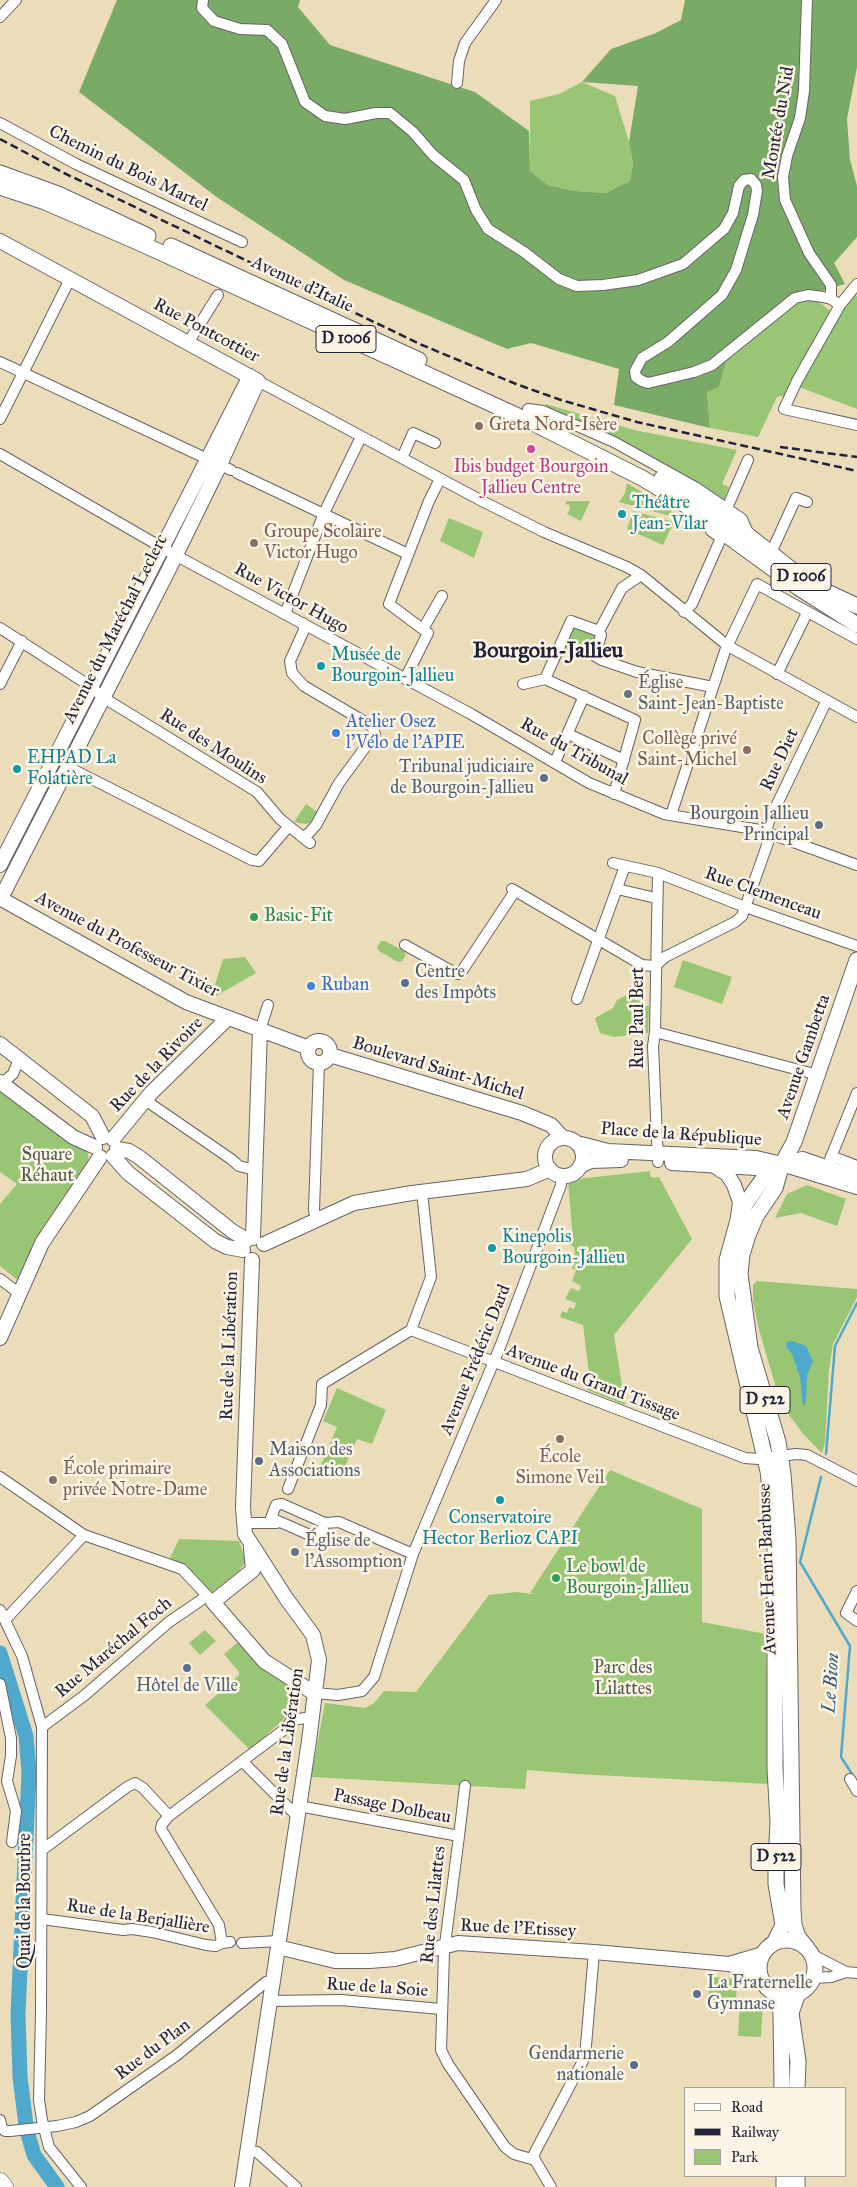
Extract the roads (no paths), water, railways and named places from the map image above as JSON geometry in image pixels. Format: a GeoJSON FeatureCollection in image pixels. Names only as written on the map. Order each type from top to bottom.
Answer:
{"type":"FeatureCollection","features":[{"type":"Feature","properties":{"kind":"highway"},"geometry":{"type":"LineString","coordinates":[[0,2182],[4,2187]]}},
{"type":"Feature","properties":{"kind":"main road","name":"Avenue d'Italie"},"geometry":{"type":"LineString","coordinates":[[0,173],[58,194],[528,409],[645,468],[689,504]]}},
{"type":"Feature","properties":{"kind":"main road","name":"Avenue d'Italie"},"geometry":{"type":"LineString","coordinates":[[0,187],[45,202],[140,243],[531,422],[689,504]]}},
{"type":"Feature","properties":{"kind":"main road","name":"D 1006"},"geometry":{"type":"LineString","coordinates":[[689,504],[773,549],[797,574],[830,594],[857,606]]}},
{"type":"Feature","properties":{"kind":"main road","name":"D 1006"},"geometry":{"type":"LineString","coordinates":[[689,504],[799,588],[857,625]]}},
{"type":"Feature","properties":{"kind":"main road","name":"Avenue Gambetta"},"geometry":{"type":"LineString","coordinates":[[782,1164],[794,1142],[857,960]]}},
{"type":"Feature","properties":{"kind":"main road","name":"Avenue Henri Barbusse"},"geometry":{"type":"LineString","coordinates":[[782,1164],[757,1186],[738,1220],[727,1254],[727,1296],[773,1457],[787,1516],[793,1909],[794,1925],[798,1937],[809,1951]]}},
{"type":"Feature","properties":{"kind":"main road","name":"Avenue Henri Barbusse"},"geometry":{"type":"LineString","coordinates":[[774,1942],[783,1925],[776,1884],[778,1822],[775,1759],[775,1532],[773,1457],[778,1442],[750,1348],[740,1274],[742,1254],[748,1235],[756,1216],[775,1188],[782,1164]]}},
{"type":"Feature","properties":{"kind":"main road"},"geometry":{"type":"LineString","coordinates":[[786,1939],[797,1941],[809,1951],[815,1967],[813,1978],[808,1986],[798,1993],[788,1996],[776,1994],[764,1984],[759,1967],[763,1954],[774,1942],[786,1939]]}},
{"type":"Feature","properties":{"kind":"main road"},"geometry":{"type":"LineString","coordinates":[[797,2087],[798,2061],[792,2013],[798,1993]]}},
{"type":"Feature","properties":{"kind":"main road"},"geometry":{"type":"LineString","coordinates":[[776,1994],[781,2013],[782,2087]]}},
{"type":"Feature","properties":{"kind":"street"},"geometry":{"type":"LineString","coordinates":[[0,17],[16,0]]}},
{"type":"Feature","properties":{"kind":"street"},"geometry":{"type":"LineString","coordinates":[[203,0],[202,8],[214,21],[240,29],[266,30],[282,44],[305,102],[326,116],[345,118],[390,112],[413,132],[433,155],[464,180],[476,210],[488,229],[524,252],[559,279],[577,286],[603,285],[638,280],[683,264],[724,229],[732,213],[739,186],[744,180],[751,179],[756,185],[757,191],[753,216],[733,276],[722,295],[668,342],[642,358],[635,370],[636,377],[642,381],[648,383],[694,372],[712,365],[795,298],[808,295],[831,299],[840,305]]}},
{"type":"Feature","properties":{"kind":"street"},"geometry":{"type":"LineString","coordinates":[[457,83],[459,61],[466,43],[496,0]]}},
{"type":"Feature","properties":{"kind":"street","name":"Montée du Nid"},"geometry":{"type":"LineString","coordinates":[[807,0],[804,91],[800,118],[787,156],[783,177],[785,200],[808,253],[831,285],[831,299]]}},
{"type":"Feature","properties":{"kind":"street","name":"Chemin du Bois Martel"},"geometry":{"type":"LineString","coordinates":[[0,123],[76,164],[242,242]]}},
{"type":"Feature","properties":{"kind":"street","name":"Rue Pontcottier"},"geometry":{"type":"LineString","coordinates":[[0,240],[440,479],[544,532],[614,561],[641,575],[728,646],[826,702],[857,717]]}},
{"type":"Feature","properties":{"kind":"street"},"geometry":{"type":"LineString","coordinates":[[0,419],[70,279]]}},
{"type":"Feature","properties":{"kind":"street"},"geometry":{"type":"LineString","coordinates":[[857,284],[840,305],[784,408],[857,425]]}},
{"type":"Feature","properties":{"kind":"street"},"geometry":{"type":"LineString","coordinates":[[188,343],[218,295]]}},
{"type":"Feature","properties":{"kind":"street"},"geometry":{"type":"LineString","coordinates":[[0,362],[408,554]]}},
{"type":"Feature","properties":{"kind":"street","name":"Avenue du Maréchal Leclerc"},"geometry":{"type":"LineString","coordinates":[[2,897],[175,555],[224,466],[254,378]]}},
{"type":"Feature","properties":{"kind":"street"},"geometry":{"type":"LineString","coordinates":[[528,409],[544,411],[614,442],[695,487],[742,519],[751,538]]}},
{"type":"Feature","properties":{"kind":"street"},"geometry":{"type":"LineString","coordinates":[[398,456],[413,433],[435,442]]}},
{"type":"Feature","properties":{"kind":"street"},"geometry":{"type":"LineString","coordinates":[[285,614],[324,513],[361,436]]}},
{"type":"Feature","properties":{"kind":"street","name":"Rue Victor Hugo"},"geometry":{"type":"LineString","coordinates":[[0,454],[175,555],[471,714]]}},
{"type":"Feature","properties":{"kind":"street"},"geometry":{"type":"LineString","coordinates":[[727,508],[748,460]]}},
{"type":"Feature","properties":{"kind":"street","name":"Avenue du Maréchal Leclerc"},"geometry":{"type":"LineString","coordinates":[[0,865],[161,547],[224,466]]}},
{"type":"Feature","properties":{"kind":"street"},"geometry":{"type":"LineString","coordinates":[[425,631],[389,604],[440,479]]}},
{"type":"Feature","properties":{"kind":"street"},"geometry":{"type":"LineString","coordinates":[[773,549],[796,498],[807,502]]}},
{"type":"Feature","properties":{"kind":"street"},"geometry":{"type":"LineString","coordinates":[[684,612],[692,604],[721,538],[703,526],[689,504]]}},
{"type":"Feature","properties":{"kind":"street"},"geometry":{"type":"LineString","coordinates":[[641,575],[622,588],[599,631],[601,635],[594,656],[637,672],[713,687]]}},
{"type":"Feature","properties":{"kind":"street"},"geometry":{"type":"LineString","coordinates":[[667,815],[728,646],[756,584],[857,639]]}},
{"type":"Feature","properties":{"kind":"street"},"geometry":{"type":"LineString","coordinates":[[830,594],[841,593],[857,598]]}},
{"type":"Feature","properties":{"kind":"street"},"geometry":{"type":"LineString","coordinates":[[405,679],[442,596]]}},
{"type":"Feature","properties":{"kind":"street"},"geometry":{"type":"LineString","coordinates":[[777,674],[807,613]]}},
{"type":"Feature","properties":{"kind":"street"},"geometry":{"type":"LineString","coordinates":[[545,679],[571,621],[599,631]]}},
{"type":"Feature","properties":{"kind":"street","name":"Rue des Moulins"},"geometry":{"type":"LineString","coordinates":[[0,628],[90,686],[104,698],[257,792],[289,826],[306,840],[339,783],[374,734],[372,726],[304,686],[292,673],[290,661],[304,630],[303,623]]}},
{"type":"Feature","properties":{"kind":"street"},"geometry":{"type":"LineString","coordinates":[[0,684],[22,642]]}},
{"type":"Feature","properties":{"kind":"street"},"geometry":{"type":"LineString","coordinates":[[523,684],[545,679],[635,720],[614,794]]}},
{"type":"Feature","properties":{"kind":"street"},"geometry":{"type":"LineString","coordinates":[[555,762],[584,696]]}},
{"type":"Feature","properties":{"kind":"street","name":"Rue Diet"},"geometry":{"type":"LineString","coordinates":[[746,906],[768,833],[769,821],[826,702]]}},
{"type":"Feature","properties":{"kind":"street","name":"Rue du Tribunal"},"geometry":{"type":"LineString","coordinates":[[471,714],[589,783],[667,815],[768,833],[857,865]]}},
{"type":"Feature","properties":{"kind":"street"},"geometry":{"type":"LineString","coordinates":[[568,734],[624,760]]}},
{"type":"Feature","properties":{"kind":"street"},"geometry":{"type":"LineString","coordinates":[[68,767],[252,860],[259,861],[289,826]]}},
{"type":"Feature","properties":{"kind":"street"},"geometry":{"type":"LineString","coordinates":[[15,834],[30,841]]}},
{"type":"Feature","properties":{"kind":"street","name":"Rue Clemenceau"},"geometry":{"type":"LineString","coordinates":[[613,863],[658,873],[857,946]]}},
{"type":"Feature","properties":{"kind":"street"},"geometry":{"type":"LineString","coordinates":[[577,1000],[625,866]]}},
{"type":"Feature","properties":{"kind":"street","name":"Rue Paul Bert"},"geometry":{"type":"LineString","coordinates":[[658,873],[656,898],[655,1032],[653,1046],[658,1158]]}},
{"type":"Feature","properties":{"kind":"street"},"geometry":{"type":"LineString","coordinates":[[617,889],[656,898]]}},
{"type":"Feature","properties":{"kind":"street"},"geometry":{"type":"LineString","coordinates":[[405,945],[460,974],[514,890],[642,965],[655,966],[665,957],[735,922],[742,916],[746,906]]}},
{"type":"Feature","properties":{"kind":"street","name":"Avenue du Professeur Tixier"},"geometry":{"type":"LineString","coordinates":[[2,897],[168,992],[228,1018],[309,1048],[310,1058],[325,1059]]}},
{"type":"Feature","properties":{"kind":"street"},"geometry":{"type":"LineString","coordinates":[[260,1030],[268,1005]]}},
{"type":"Feature","properties":{"kind":"street","name":"Rue de la Rivoire"},"geometry":{"type":"LineString","coordinates":[[0,1338],[42,1243],[107,1148],[145,1100],[228,1018]]}},
{"type":"Feature","properties":{"kind":"street","name":"Rue de la Libération"},"geometry":{"type":"LineString","coordinates":[[242,2187],[319,1660],[313,1635],[245,1534],[252,1246],[260,1030]]}},
{"type":"Feature","properties":{"kind":"street"},"geometry":{"type":"LineString","coordinates":[[655,1032],[818,1075]]}},
{"type":"Feature","properties":{"kind":"street"},"geometry":{"type":"LineString","coordinates":[[0,1044],[92,1116],[107,1148],[128,1173],[215,1241],[227,1247],[252,1246],[354,1203],[422,1192],[527,1179],[556,1172],[574,1173],[580,1166],[582,1152],[577,1144],[558,1140],[549,1146],[546,1158],[556,1172]]}},
{"type":"Feature","properties":{"kind":"street"},"geometry":{"type":"LineString","coordinates":[[19,1059],[15,1072],[1,1083],[73,1137],[107,1148],[129,1151],[139,1157],[252,1246]]}},
{"type":"Feature","properties":{"kind":"street"},"geometry":{"type":"LineString","coordinates":[[316,1220],[314,1210],[325,1059]]}},
{"type":"Feature","properties":{"kind":"street","name":"Boulevard Saint-Michel"},"geometry":{"type":"LineString","coordinates":[[325,1059],[535,1119],[551,1125],[558,1140]]}},
{"type":"Feature","properties":{"kind":"street"},"geometry":{"type":"LineString","coordinates":[[857,1093],[829,1162],[857,1166]]}},
{"type":"Feature","properties":{"kind":"street"},"geometry":{"type":"LineString","coordinates":[[145,1100],[239,1166],[255,1170]]}},
{"type":"Feature","properties":{"kind":"street","name":"Place de la République"},"geometry":{"type":"LineString","coordinates":[[577,1144],[608,1151],[716,1167],[756,1168],[803,1159],[829,1162],[857,1178]]}},
{"type":"Feature","properties":{"kind":"street","name":"Place de la République"},"geometry":{"type":"LineString","coordinates":[[580,1166],[591,1161],[608,1159],[756,1158],[857,1187]]}},
{"type":"Feature","properties":{"kind":"street"},"geometry":{"type":"LineString","coordinates":[[716,1167],[727,1174],[734,1185],[740,1202],[738,1220]]}},
{"type":"Feature","properties":{"kind":"street","name":"Avenue Frédéric Dard"},"geometry":{"type":"LineString","coordinates":[[314,1693],[338,1695],[362,1691],[374,1677],[413,1554],[494,1362],[561,1185],[556,1172]]}},
{"type":"Feature","properties":{"kind":"street"},"geometry":{"type":"LineString","coordinates":[[288,1489],[321,1405],[322,1384],[411,1330],[431,1277],[422,1192]]}},
{"type":"Feature","properties":{"kind":"street"},"geometry":{"type":"LineString","coordinates":[[0,1280],[20,1294]]}},
{"type":"Feature","properties":{"kind":"street","name":"Avenue du Grand Tissage"},"geometry":{"type":"LineString","coordinates":[[411,1330],[745,1458],[806,1455],[857,1481]]}},
{"type":"Feature","properties":{"kind":"street"},"geometry":{"type":"LineString","coordinates":[[0,1477],[84,1535],[182,1569],[264,1661],[314,1693]]}},
{"type":"Feature","properties":{"kind":"street"},"geometry":{"type":"LineString","coordinates":[[325,1523],[319,1539],[270,1518],[276,1505],[282,1504],[325,1523],[339,1522],[413,1554]]}},
{"type":"Feature","properties":{"kind":"street"},"geometry":{"type":"LineString","coordinates":[[244,1523],[281,1522]]}},
{"type":"Feature","properties":{"kind":"street"},"geometry":{"type":"LineString","coordinates":[[2,1615],[84,1535]]}},
{"type":"Feature","properties":{"kind":"street"},"geometry":{"type":"LineString","coordinates":[[250,1542],[254,1568]]}},
{"type":"Feature","properties":{"kind":"street"},"geometry":{"type":"LineString","coordinates":[[210,1599],[254,1568],[268,1570]]}},
{"type":"Feature","properties":{"kind":"street"},"geometry":{"type":"LineString","coordinates":[[857,1591],[846,1613],[857,1621]]}},
{"type":"Feature","properties":{"kind":"street","name":"Rue Maréchal Foch"},"geometry":{"type":"LineString","coordinates":[[42,1727],[85,1695],[169,1622],[210,1599]]}},
{"type":"Feature","properties":{"kind":"street","name":"Quai de la Bourbre"},"geometry":{"type":"LineString","coordinates":[[2,1615],[22,1656],[42,1727],[39,2128],[49,2147],[81,2187]]}},
{"type":"Feature","properties":{"kind":"street"},"geometry":{"type":"LineString","coordinates":[[0,1684],[11,1738],[11,1756],[4,1785],[16,1811],[12,1842]]}},
{"type":"Feature","properties":{"kind":"street"},"geometry":{"type":"LineString","coordinates":[[42,1850],[127,1787],[135,1784],[143,1788],[170,1816],[285,1729],[292,1720],[312,1717]]}},
{"type":"Feature","properties":{"kind":"street"},"geometry":{"type":"LineString","coordinates":[[242,1761],[298,1811]]}},
{"type":"Feature","properties":{"kind":"street"},"geometry":{"type":"LineString","coordinates":[[850,1779],[857,1791]]}},
{"type":"Feature","properties":{"kind":"street","name":"Passage Dolbeau"},"geometry":{"type":"LineString","coordinates":[[298,1811],[459,1836],[465,1786]]}},
{"type":"Feature","properties":{"kind":"street","name":"Rue de la Berjallière"},"geometry":{"type":"LineString","coordinates":[[42,1919],[152,1932],[206,1945],[216,1946],[226,1942],[219,1925],[161,1830],[162,1824],[170,1816]]}},
{"type":"Feature","properties":{"kind":"street","name":"Rue des Lilattes"},"geometry":{"type":"LineString","coordinates":[[441,2009],[445,1946],[459,1836]]}},
{"type":"Feature","properties":{"kind":"street"},"geometry":{"type":"LineString","coordinates":[[242,1943],[278,1944]]}},
{"type":"Feature","properties":{"kind":"street","name":"Rue de l'Etissey"},"geometry":{"type":"LineString","coordinates":[[278,1944],[335,1961],[395,1958],[458,1943],[594,1952],[729,1964],[760,1975]]}},
{"type":"Feature","properties":{"kind":"street"},"geometry":{"type":"LineString","coordinates":[[809,1951],[846,1972]]}},
{"type":"Feature","properties":{"kind":"street"},"geometry":{"type":"LineString","coordinates":[[551,2187],[535,2160],[537,2146],[586,2057],[594,1952]]}},
{"type":"Feature","properties":{"kind":"street","name":"Rue de l'Etissey"},"geometry":{"type":"LineString","coordinates":[[729,1964],[763,1954]]}},
{"type":"Feature","properties":{"kind":"street"},"geometry":{"type":"LineString","coordinates":[[813,1978],[831,1977],[846,1972],[857,1973]]}},
{"type":"Feature","properties":{"kind":"street","name":"Rue du Plan"},"geometry":{"type":"LineString","coordinates":[[0,2120],[2,2128],[5,2131],[10,2131],[76,2122],[90,2116],[177,2055],[266,1982],[272,1982]]}},
{"type":"Feature","properties":{"kind":"street","name":"Rue de la Soie"},"geometry":{"type":"LineString","coordinates":[[270,2001],[342,2000],[441,2009],[440,2041],[448,2064],[505,2147],[514,2154],[535,2160]]}},
{"type":"Feature","properties":{"kind":"street"},"geometry":{"type":"LineString","coordinates":[[247,2151],[257,2152],[296,2187]]}},
{"type":"Feature","properties":{"kind":"water"},"geometry":{"type":"Polygon","coordinates":[[[792,1341],[806,1346],[813,1361],[807,1375],[806,1403],[803,1406],[800,1377],[792,1354],[786,1347],[787,1342],[792,1341]]]}},
{"type":"Feature","properties":{"kind":"waterway","name":"Le Bion"},"geometry":{"type":"LineString","coordinates":[[826,1454],[835,1346],[857,1303]]}},
{"type":"Feature","properties":{"kind":"waterway","name":"Le Bion"},"geometry":{"type":"LineString","coordinates":[[821,1477],[800,1562],[850,1646],[841,1757],[854,1777]]}},
{"type":"Feature","properties":{"kind":"waterway"},"geometry":{"type":"LineString","coordinates":[[0,1653],[26,1736],[29,1772],[18,2014],[20,2077],[26,2125]]}},
{"type":"Feature","properties":{"kind":"waterway"},"geometry":{"type":"LineString","coordinates":[[27,2131],[34,2155],[57,2187]]}},
{"type":"Feature","properties":{"kind":"railway"},"geometry":{"type":"LineString","coordinates":[[0,139],[64,173],[422,345],[516,384],[561,400],[637,422],[857,471]]}},
{"type":"Feature","properties":{"kind":"railway"},"geometry":{"type":"LineString","coordinates":[[780,447],[857,457]]}},
{"type":"Feature","properties":{"kind":"place","name":"Greta Nord-Isère"},"geometry":{"type":"Point","coordinates":[479,426]}},
{"type":"Feature","properties":{"kind":"place","name":"Ibis budget Bourgoin Jallieu Centre"},"geometry":{"type":"Point","coordinates":[531,449]}},
{"type":"Feature","properties":{"kind":"place","name":"Théâtre Jean-Vilar"},"geometry":{"type":"Point","coordinates":[622,514]}},
{"type":"Feature","properties":{"kind":"place","name":"Groupe Scolaire Victor Hugo"},"geometry":{"type":"Point","coordinates":[254,543]}},
{"type":"Feature","properties":{"kind":"place","name":"Musée de Bourgoin-Jallieu"},"geometry":{"type":"Point","coordinates":[321,666]}},
{"type":"Feature","properties":{"kind":"place","name":"Église Saint-Jean-Baptiste"},"geometry":{"type":"Point","coordinates":[628,694]}},
{"type":"Feature","properties":{"kind":"place","name":"Atelier Osez l'Vélo de l'APIE"},"geometry":{"type":"Point","coordinates":[336,733]}},
{"type":"Feature","properties":{"kind":"place","name":"Collège privé Saint-Michel"},"geometry":{"type":"Point","coordinates":[747,750]}},
{"type":"Feature","properties":{"kind":"place","name":"EHPAD La Folatière"},"geometry":{"type":"Point","coordinates":[17,769]}},
{"type":"Feature","properties":{"kind":"place","name":"Tribunal judiciaire de Bourgoin-Jallieu"},"geometry":{"type":"Point","coordinates":[544,778]}},
{"type":"Feature","properties":{"kind":"place","name":"Bourgoin Jallieu Principal"},"geometry":{"type":"Point","coordinates":[819,825]}},
{"type":"Feature","properties":{"kind":"place","name":"Basic-Fit"},"geometry":{"type":"Point","coordinates":[254,917]}},
{"type":"Feature","properties":{"kind":"place","name":"Centre des Impôts"},"geometry":{"type":"Point","coordinates":[405,983]}},
{"type":"Feature","properties":{"kind":"place","name":"Ruban"},"geometry":{"type":"Point","coordinates":[311,986]}},
{"type":"Feature","properties":{"kind":"place","name":"Kinepolis Bourgoin-Jallieu"},"geometry":{"type":"Point","coordinates":[492,1248]}},
{"type":"Feature","properties":{"kind":"place","name":"École Simone Veil"},"geometry":{"type":"Point","coordinates":[560,1439]}},
{"type":"Feature","properties":{"kind":"place","name":"Maison des Associations"},"geometry":{"type":"Point","coordinates":[259,1461]}},
{"type":"Feature","properties":{"kind":"place","name":"École primaire privée Notre-Dame"},"geometry":{"type":"Point","coordinates":[53,1480]}},
{"type":"Feature","properties":{"kind":"place","name":"Conservatoire Hector Berlioz CAPI"},"geometry":{"type":"Point","coordinates":[500,1500]}},
{"type":"Feature","properties":{"kind":"place","name":"Église de l'Assomption"},"geometry":{"type":"Point","coordinates":[295,1552]}},
{"type":"Feature","properties":{"kind":"place","name":"Le bowl de Bourgoin-Jallieu"},"geometry":{"type":"Point","coordinates":[556,1578]}},
{"type":"Feature","properties":{"kind":"place","name":"Hôtel de Ville"},"geometry":{"type":"Point","coordinates":[187,1668]}},
{"type":"Feature","properties":{"kind":"place","name":"La Fraternelle Gymnase"},"geometry":{"type":"Point","coordinates":[697,1994]}},
{"type":"Feature","properties":{"kind":"place","name":"Gendarmerie nationale"},"geometry":{"type":"Point","coordinates":[634,2065]}},
{"type":"Feature","properties":{"kind":"district","name":"Bourgoin-Jallieu"},"geometry":{"type":"Point","coordinates":[548,652]}},
{"type":"Feature","properties":{"kind":"park label","name":"Square Réhaut"},"geometry":{"type":"Point","coordinates":[47,1166]}},
{"type":"Feature","properties":{"kind":"park label","name":"Parc des Lilattes"},"geometry":{"type":"Point","coordinates":[623,1679]}}]}
